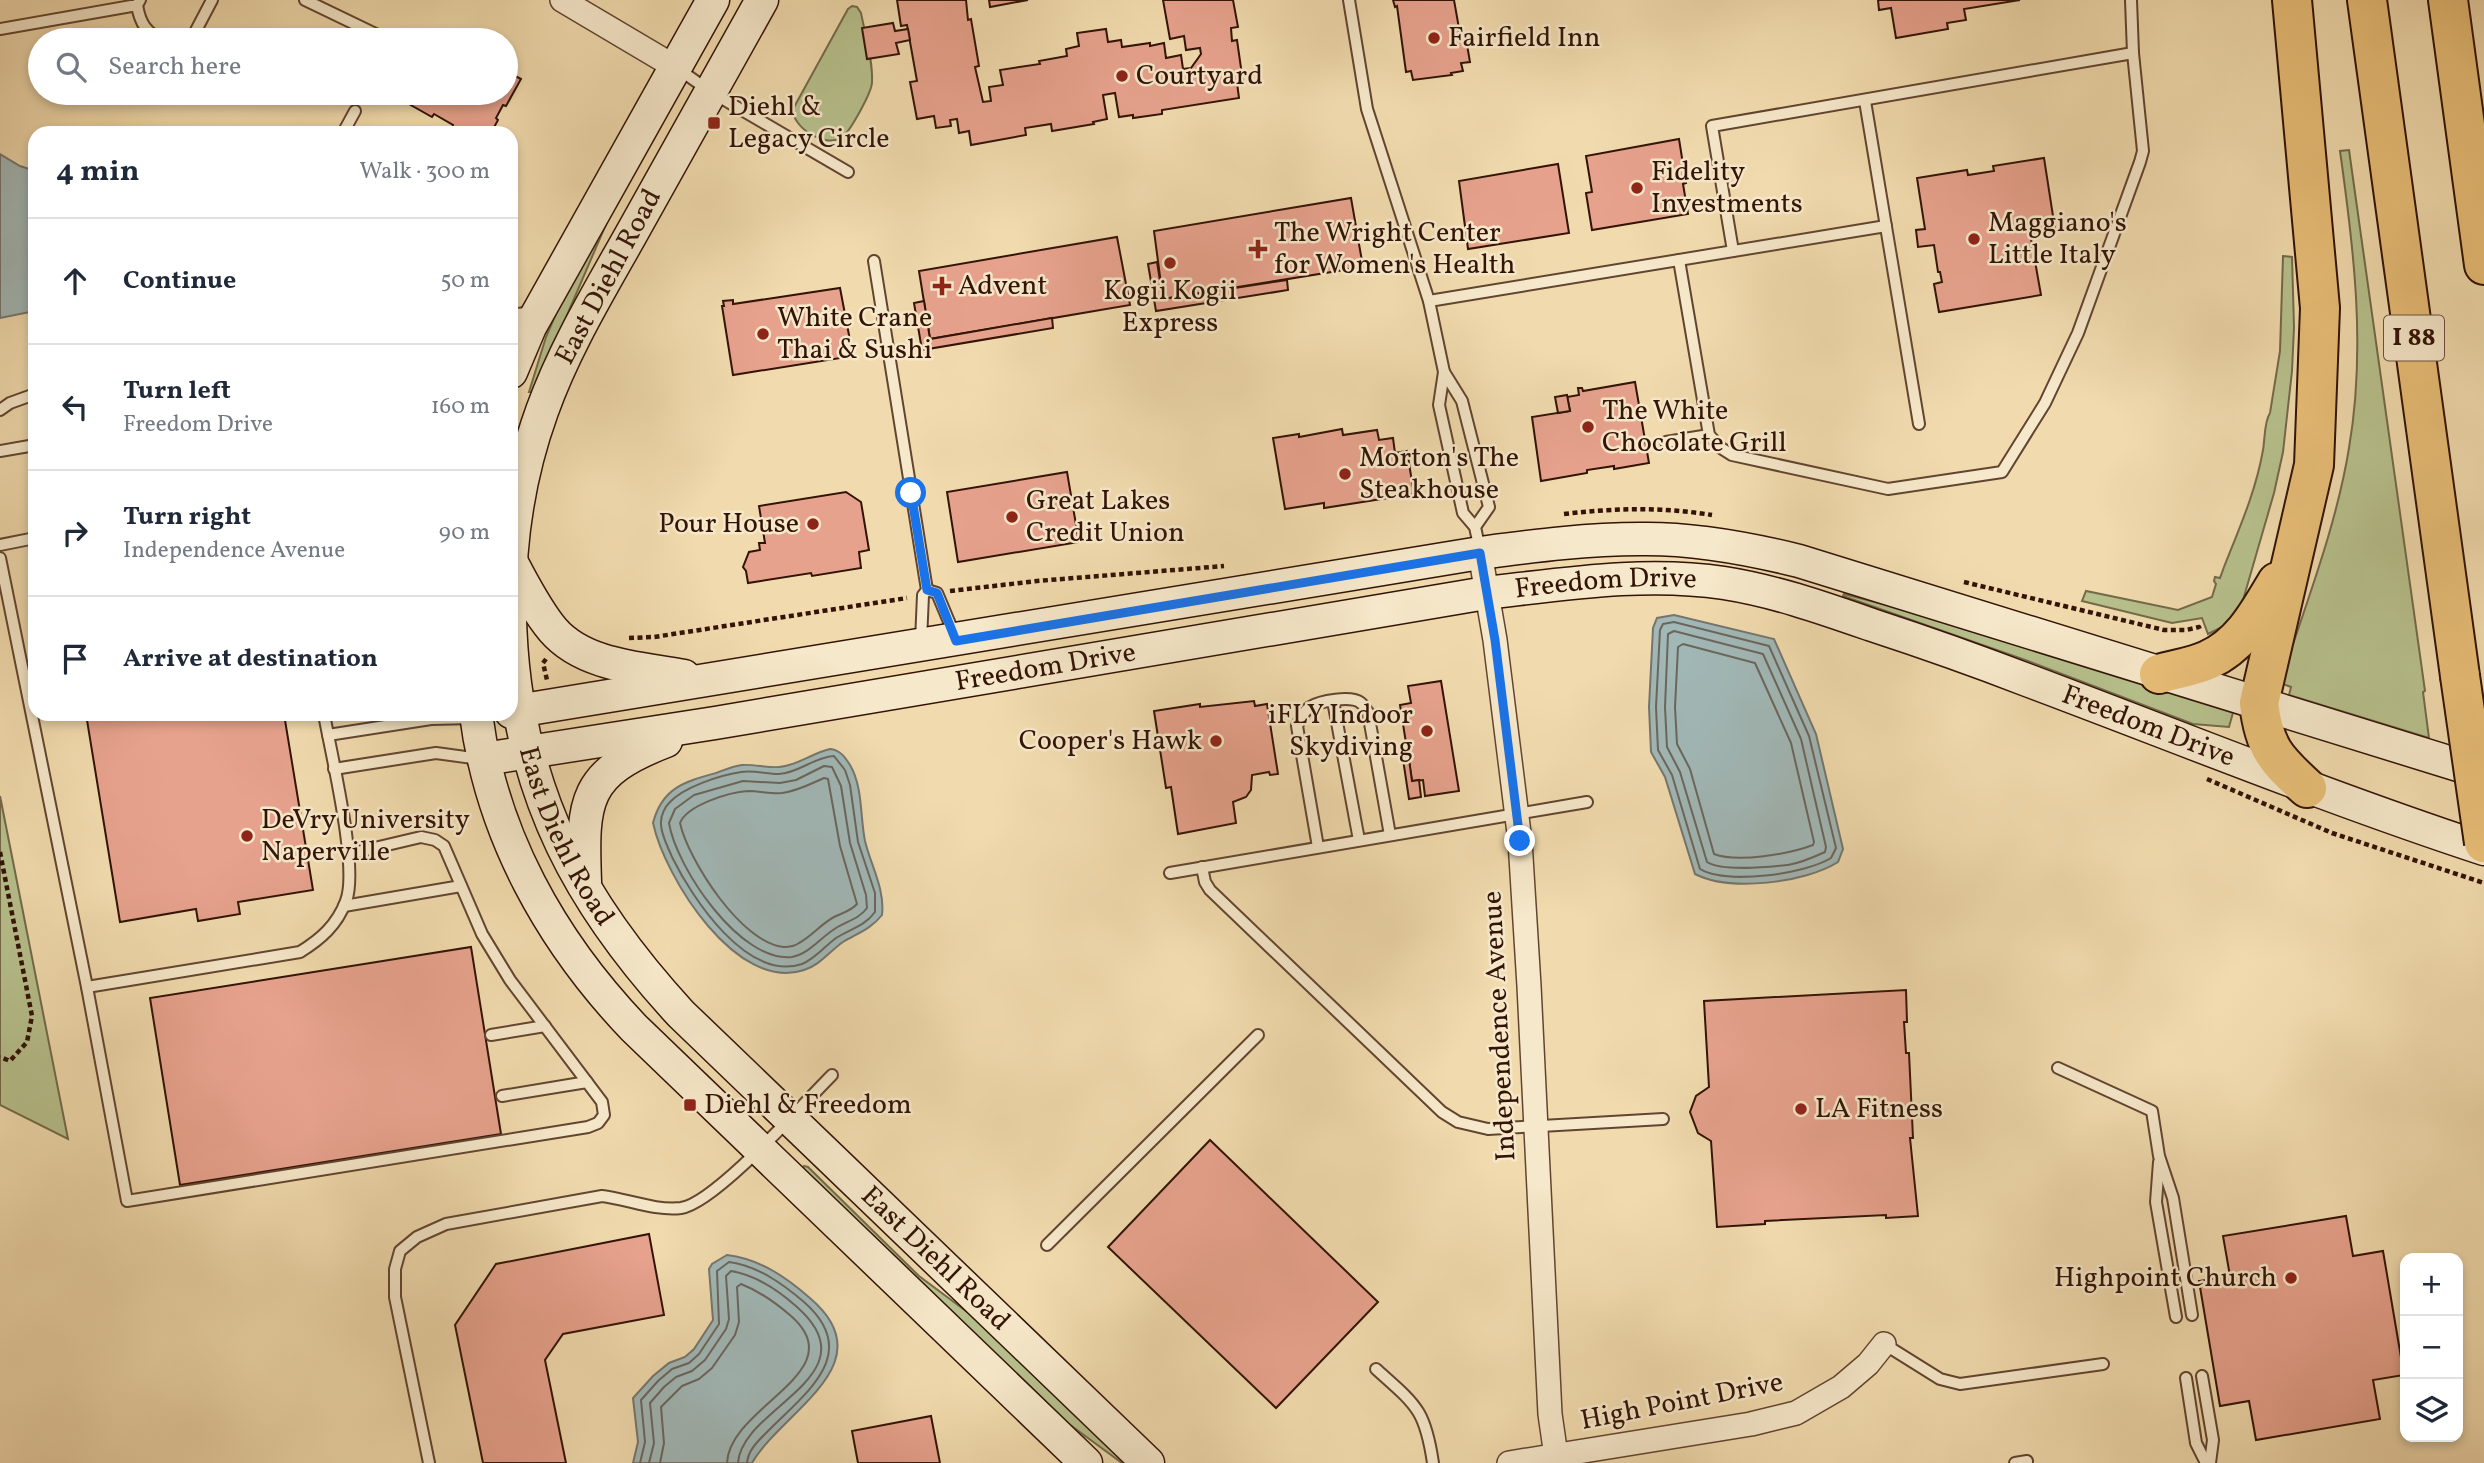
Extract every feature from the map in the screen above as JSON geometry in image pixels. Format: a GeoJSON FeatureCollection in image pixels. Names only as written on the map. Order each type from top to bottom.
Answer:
{"type":"FeatureCollection","features":[{"type":"Feature","properties":{"kind":"highway"},"geometry":{"type":"LineString","coordinates":[[2292,0],[2320,308],[2314,465],[2259,703],[2261,728],[2272,752],[2307,788]]}},
{"type":"Feature","properties":{"kind":"highway","name":"I 88"},"geometry":{"type":"LineString","coordinates":[[2367,0],[2484,843]]}},
{"type":"Feature","properties":{"kind":"highway"},"geometry":{"type":"LineString","coordinates":[[2448,0],[2484,265]]}},
{"type":"Feature","properties":{"kind":"highway"},"geometry":{"type":"LineString","coordinates":[[2159,674],[2206,661],[2223,652],[2243,635],[2294,553]]}},
{"type":"Feature","properties":{"kind":"street"},"geometry":{"type":"LineString","coordinates":[[562,0],[675,67]]}},
{"type":"Feature","properties":{"kind":"street","name":"East Diehl Road"},"geometry":{"type":"LineString","coordinates":[[518,341],[525,313],[713,0]]}},
{"type":"Feature","properties":{"kind":"street","name":"East Diehl Road"},"geometry":{"type":"LineString","coordinates":[[518,497],[542,411],[567,349],[762,0]]}},
{"type":"Feature","properties":{"kind":"street","name":"Freedom Drive"},"geometry":{"type":"LineString","coordinates":[[518,711],[956,641],[1478,540],[1643,538],[1694,541],[1750,549],[1799,561],[2484,772]]}},
{"type":"Feature","properties":{"kind":"street","name":"Independence Avenue"},"geometry":{"type":"LineString","coordinates":[[1478,540],[1495,640],[1517,814],[1530,986],[1550,1425],[1556,1456]]}},
{"type":"Feature","properties":{"kind":"street"},"geometry":{"type":"LineString","coordinates":[[518,573],[553,629],[569,643],[610,662],[706,680]]}},
{"type":"Feature","properties":{"kind":"street","name":"Freedom Drive"},"geometry":{"type":"LineString","coordinates":[[484,759],[715,723],[1486,593],[1629,579],[1683,579],[1761,591],[1803,602],[1965,656],[2307,788],[2484,849]]}},
{"type":"Feature","properties":{"kind":"street","name":"East Diehl Road"},"geometry":{"type":"LineString","coordinates":[[495,721],[484,759],[495,803],[512,851],[534,894],[581,967],[627,1020],[758,1149],[1087,1463]]}},
{"type":"Feature","properties":{"kind":"street","name":"East Diehl Road"},"geometry":{"type":"LineString","coordinates":[[503,721],[530,752],[542,797],[562,845],[601,915],[650,980],[681,1014],[788,1118],[1148,1463]]}},
{"type":"Feature","properties":{"kind":"street"},"geometry":{"type":"LineString","coordinates":[[586,887],[584,818],[591,794],[613,769],[640,751],[715,723]]}},
{"type":"Feature","properties":{"kind":"street","name":"High Point Drive"},"geometry":{"type":"LineString","coordinates":[[1509,1463],[1751,1424],[1796,1413],[1841,1387],[1868,1364],[1884,1343]]}},
{"type":"Feature","properties":{"kind":"lane"},"geometry":{"type":"LineString","coordinates":[[197,28],[212,0]]}},
{"type":"Feature","properties":{"kind":"lane"},"geometry":{"type":"LineString","coordinates":[[305,0],[363,28]]}},
{"type":"Feature","properties":{"kind":"lane"},"geometry":{"type":"LineString","coordinates":[[1349,0],[1367,109],[1429,301],[1444,372],[1462,401],[1489,507],[1478,540]]}},
{"type":"Feature","properties":{"kind":"lane"},"geometry":{"type":"LineString","coordinates":[[1679,260],[1709,435],[1721,448],[1732,455],[1888,489],[2002,472],[2045,403],[2078,332],[2144,151],[2133,53],[2131,0]]}},
{"type":"Feature","properties":{"kind":"lane"},"geometry":{"type":"LineString","coordinates":[[0,29],[139,3],[139,17],[146,28]]}},
{"type":"Feature","properties":{"kind":"lane"},"geometry":{"type":"LineString","coordinates":[[1733,251],[1713,126],[2133,53]]}},
{"type":"Feature","properties":{"kind":"lane"},"geometry":{"type":"LineString","coordinates":[[675,67],[711,92],[848,172]]}},
{"type":"Feature","properties":{"kind":"lane"},"geometry":{"type":"LineString","coordinates":[[1865,101],[1919,424]]}},
{"type":"Feature","properties":{"kind":"lane"},"geometry":{"type":"LineString","coordinates":[[346,126],[355,111]]}},
{"type":"Feature","properties":{"kind":"lane"},"geometry":{"type":"LineString","coordinates":[[1429,301],[1886,226]]}},
{"type":"Feature","properties":{"kind":"lane"},"geometry":{"type":"LineString","coordinates":[[874,261],[927,590],[923,595],[921,647]]}},
{"type":"Feature","properties":{"kind":"lane"},"geometry":{"type":"LineString","coordinates":[[1444,372],[1439,405],[1463,513],[1478,540]]}},
{"type":"Feature","properties":{"kind":"lane"},"geometry":{"type":"LineString","coordinates":[[0,410],[28,397]]}},
{"type":"Feature","properties":{"kind":"lane"},"geometry":{"type":"LineString","coordinates":[[1666,442],[1709,435]]}},
{"type":"Feature","properties":{"kind":"lane"},"geometry":{"type":"LineString","coordinates":[[0,451],[28,446]]}},
{"type":"Feature","properties":{"kind":"lane"},"geometry":{"type":"LineString","coordinates":[[0,545],[28,539]]}},
{"type":"Feature","properties":{"kind":"lane"},"geometry":{"type":"LineString","coordinates":[[0,558],[28,696]]}},
{"type":"Feature","properties":{"kind":"lane"},"geometry":{"type":"LineString","coordinates":[[927,590],[937,593],[956,641]]}},
{"type":"Feature","properties":{"kind":"lane"},"geometry":{"type":"LineString","coordinates":[[1318,847],[1297,726],[1303,713],[1313,705],[1333,701],[1350,699],[1360,702],[1368,712],[1390,835]]}},
{"type":"Feature","properties":{"kind":"lane"},"geometry":{"type":"LineString","coordinates":[[1333,701],[1359,841]]}},
{"type":"Feature","properties":{"kind":"lane"},"geometry":{"type":"LineString","coordinates":[[33,721],[127,1201],[588,1128],[598,1124],[604,1115],[602,1102],[510,980],[482,933],[444,846],[435,839],[421,838],[349,854]]}},
{"type":"Feature","properties":{"kind":"lane"},"geometry":{"type":"LineString","coordinates":[[87,987],[300,952],[321,940],[344,906],[350,878],[349,854],[325,721]]}},
{"type":"Feature","properties":{"kind":"lane"},"geometry":{"type":"LineString","coordinates":[[328,735],[418,721]]}},
{"type":"Feature","properties":{"kind":"lane"},"geometry":{"type":"LineString","coordinates":[[334,769],[436,753],[484,759]]}},
{"type":"Feature","properties":{"kind":"lane"},"geometry":{"type":"LineString","coordinates":[[1170,873],[1587,802]]}},
{"type":"Feature","properties":{"kind":"lane"},"geometry":{"type":"LineString","coordinates":[[1202,867],[1209,890],[1442,1112],[1472,1127],[1488,1129],[1663,1119]]}},
{"type":"Feature","properties":{"kind":"lane"},"geometry":{"type":"LineString","coordinates":[[344,906],[461,886]]}},
{"type":"Feature","properties":{"kind":"lane"},"geometry":{"type":"LineString","coordinates":[[491,1035],[545,1026]]}},
{"type":"Feature","properties":{"kind":"lane"},"geometry":{"type":"LineString","coordinates":[[1047,1245],[1258,1035]]}},
{"type":"Feature","properties":{"kind":"lane"},"geometry":{"type":"LineString","coordinates":[[2058,1068],[2152,1111],[2159,1156],[2173,1198],[2192,1315]]}},
{"type":"Feature","properties":{"kind":"lane"},"geometry":{"type":"LineString","coordinates":[[429,1463],[395,1297],[395,1269],[400,1251],[417,1237],[446,1224],[602,1196],[624,1198],[664,1208],[695,1204],[722,1184],[832,1075]]}},
{"type":"Feature","properties":{"kind":"lane"},"geometry":{"type":"LineString","coordinates":[[502,1097],[587,1082]]}},
{"type":"Feature","properties":{"kind":"lane"},"geometry":{"type":"LineString","coordinates":[[2159,1156],[2156,1202],[2176,1317]]}},
{"type":"Feature","properties":{"kind":"lane"},"geometry":{"type":"LineString","coordinates":[[1884,1343],[1940,1379],[1960,1384],[2103,1364]]}},
{"type":"Feature","properties":{"kind":"lane"},"geometry":{"type":"LineString","coordinates":[[1377,1369],[1419,1409],[1428,1428],[1433,1463]]}},
{"type":"Feature","properties":{"kind":"lane"},"geometry":{"type":"LineString","coordinates":[[2202,1376],[2213,1440],[2208,1463]]}},
{"type":"Feature","properties":{"kind":"lane"},"geometry":{"type":"LineString","coordinates":[[2186,1378],[2196,1443],[2208,1463]]}},
{"type":"Feature","properties":{"kind":"lane"},"geometry":{"type":"LineString","coordinates":[[2015,1463],[2027,1463]]}},
{"type":"Feature","properties":{"kind":"path"},"geometry":{"type":"LineString","coordinates":[[946,592],[1037,581],[1182,571],[1236,564]]}},
{"type":"Feature","properties":{"kind":"path"},"geometry":{"type":"LineString","coordinates":[[625,639],[654,637],[913,597]]}},
{"type":"Feature","properties":{"kind":"path"},"geometry":{"type":"LineString","coordinates":[[543,663],[548,688]]}},
{"type":"Feature","properties":{"kind":"path"},"geometry":{"type":"LineString","coordinates":[[0,852],[32,1016],[27,1042],[10,1061],[0,1057]]}},
{"type":"Feature","properties":{"kind":"green space"},"geometry":{"type":"Polygon","coordinates":[[[852,6],[857,7],[861,13],[870,56],[872,82],[864,103],[845,135],[826,140],[803,129],[794,116],[793,109],[852,6]]]}},
{"type":"Feature","properties":{"kind":"green space"},"geometry":{"type":"Polygon","coordinates":[[[2349,150],[2425,691],[2429,738],[2289,695],[2291,687],[2280,683],[2336,508],[2354,411],[2357,374],[2356,299],[2340,151],[2349,150]]]}},
{"type":"Feature","properties":{"kind":"green space"},"geometry":{"type":"Polygon","coordinates":[[[610,215],[534,392],[529,392],[546,337],[567,288],[610,215]]]}},
{"type":"Feature","properties":{"kind":"green space"},"geometry":{"type":"Polygon","coordinates":[[[2283,256],[2292,257],[2294,327],[2283,452],[2241,607],[2224,626],[2208,634],[2202,618],[2172,623],[2082,601],[2086,591],[2178,610],[2212,597],[2215,577],[2220,578],[2260,465],[2280,351],[2283,256]]]}},
{"type":"Feature","properties":{"kind":"green space"},"geometry":{"type":"Polygon","coordinates":[[[1844,594],[1937,618],[2234,709],[2229,727],[2193,724],[2028,661],[1843,596],[1844,594]]]}},
{"type":"Feature","properties":{"kind":"green space"},"geometry":{"type":"Polygon","coordinates":[[[0,796],[68,1139],[0,1105],[0,796]]]}},
{"type":"Feature","properties":{"kind":"green space"},"geometry":{"type":"Polygon","coordinates":[[[804,1166],[919,1276],[994,1332],[1132,1463],[1122,1463],[1043,1405],[802,1170],[804,1166]]]}},
{"type":"Feature","properties":{"kind":"water"},"geometry":{"type":"Polygon","coordinates":[[[0,154],[28,169],[28,312],[0,318],[0,154]]]}},
{"type":"Feature","properties":{"kind":"water"},"geometry":{"type":"Polygon","coordinates":[[[1674,615],[1774,639],[1816,734],[1843,849],[1838,862],[1807,875],[1767,883],[1727,883],[1695,874],[1665,777],[1651,752],[1649,707],[1653,628],[1657,618],[1674,615]]]}},
{"type":"Feature","properties":{"kind":"water"},"geometry":{"type":"Polygon","coordinates":[[[830,749],[844,757],[857,783],[865,841],[880,887],[882,915],[815,965],[804,970],[779,973],[754,964],[730,948],[708,926],[688,900],[672,872],[653,823],[668,794],[684,784],[739,766],[786,766],[830,749]]]}},
{"type":"Feature","properties":{"kind":"water"},"geometry":{"type":"Polygon","coordinates":[[[727,1255],[751,1260],[772,1270],[811,1299],[831,1323],[838,1345],[833,1366],[821,1386],[766,1444],[752,1463],[633,1463],[638,1442],[633,1398],[669,1363],[685,1357],[694,1349],[713,1320],[709,1269],[712,1264],[727,1255]]]}},
{"type":"Feature","properties":{"kind":"building","name":"Courtyard"},"geometry":{"type":"Polygon","coordinates":[[[897,0],[966,0],[979,66],[975,67],[983,102],[991,101],[989,87],[1003,85],[1000,70],[1040,64],[1039,61],[1067,56],[1066,49],[1079,46],[1077,33],[1106,29],[1108,42],[1121,40],[1122,47],[1164,43],[1166,58],[1181,55],[1183,69],[1191,68],[1201,54],[1200,48],[1186,50],[1184,36],[1170,39],[1163,0],[1233,0],[1238,27],[1231,28],[1232,41],[1237,40],[1243,82],[1237,83],[1239,98],[1162,110],[1162,114],[1133,118],[1133,115],[1119,117],[1115,93],[1103,95],[1107,119],[1093,122],[1094,124],[1052,131],[1051,124],[1025,128],[1026,135],[971,145],[969,131],[959,133],[957,119],[950,120],[951,126],[936,128],[934,116],[917,119],[910,82],[917,81],[907,25],[901,26],[897,0]]]}},
{"type":"Feature","properties":{"kind":"building"},"geometry":{"type":"Polygon","coordinates":[[[989,0],[1028,0],[990,7],[989,0]]]}},
{"type":"Feature","properties":{"kind":"building","name":"Fairfield Inn"},"geometry":{"type":"Polygon","coordinates":[[[1393,0],[1454,0],[1460,34],[1465,33],[1470,62],[1461,63],[1463,71],[1413,80],[1411,71],[1406,72],[1397,6],[1395,7],[1393,0]]]}},
{"type":"Feature","properties":{"kind":"building"},"geometry":{"type":"Polygon","coordinates":[[[1878,0],[2020,0],[1964,9],[1966,20],[1947,23],[1948,29],[1896,38],[1891,8],[1879,10],[1878,0]]]}},
{"type":"Feature","properties":{"kind":"building"},"geometry":{"type":"Polygon","coordinates":[[[893,23],[895,31],[908,29],[910,40],[896,43],[899,54],[867,59],[862,28],[893,23]]]}},
{"type":"Feature","properties":{"kind":"building"},"geometry":{"type":"Polygon","coordinates":[[[411,105],[503,105],[495,126],[453,126],[434,114],[432,117],[411,105]]]}},
{"type":"Feature","properties":{"kind":"building","name":"Fidelity Investments"},"geometry":{"type":"Polygon","coordinates":[[[1679,139],[1688,214],[1592,230],[1586,193],[1592,192],[1586,156],[1679,139]]]}},
{"type":"Feature","properties":{"kind":"building","name":"Maggiano's Little Italy"},"geometry":{"type":"Polygon","coordinates":[[[2044,158],[2055,229],[2030,233],[2041,295],[1939,312],[1934,284],[1942,282],[1934,245],[1918,247],[1916,230],[1925,229],[1917,178],[1967,170],[1968,175],[1994,171],[1993,166],[2044,158]]]}},
{"type":"Feature","properties":{"kind":"building"},"geometry":{"type":"Polygon","coordinates":[[[1558,164],[1569,233],[1468,249],[1459,181],[1558,164]]]}},
{"type":"Feature","properties":{"kind":"building"},"geometry":{"type":"Polygon","coordinates":[[[1351,198],[1363,267],[1163,299],[1154,231],[1351,198]]]}},
{"type":"Feature","properties":{"kind":"building"},"geometry":{"type":"Polygon","coordinates":[[[1117,237],[1130,305],[930,339],[919,271],[1117,237]]]}},
{"type":"Feature","properties":{"kind":"building"},"geometry":{"type":"Polygon","coordinates":[[[1157,262],[1163,299],[1287,280],[1288,290],[1156,311],[1148,264],[1157,262]]]}},
{"type":"Feature","properties":{"kind":"building"},"geometry":{"type":"Polygon","coordinates":[[[840,288],[853,356],[733,375],[723,301],[733,300],[733,304],[840,288]]]}},
{"type":"Feature","properties":{"kind":"building"},"geometry":{"type":"Polygon","coordinates":[[[924,301],[930,339],[1052,318],[1053,328],[922,350],[914,303],[924,301]]]}},
{"type":"Feature","properties":{"kind":"building","name":"The White Chocolate Grill"},"geometry":{"type":"Polygon","coordinates":[[[1635,382],[1649,463],[1587,470],[1587,473],[1541,481],[1532,417],[1570,411],[1567,397],[1579,395],[1578,388],[1583,391],[1635,382]]]}},
{"type":"Feature","properties":{"kind":"building"},"geometry":{"type":"Polygon","coordinates":[[[1567,395],[1570,411],[1558,413],[1555,397],[1567,395]]]}},
{"type":"Feature","properties":{"kind":"building","name":"Morton's The Steakhouse"},"geometry":{"type":"Polygon","coordinates":[[[1342,429],[1343,435],[1377,430],[1379,440],[1393,438],[1395,453],[1407,451],[1414,494],[1324,508],[1324,503],[1285,509],[1273,438],[1299,434],[1299,437],[1342,429]]]}},
{"type":"Feature","properties":{"kind":"building"},"geometry":{"type":"Polygon","coordinates":[[[1067,472],[1079,542],[958,562],[947,492],[1067,472]]]}},
{"type":"Feature","properties":{"kind":"building","name":"Pour House"},"geometry":{"type":"Polygon","coordinates":[[[846,492],[861,502],[869,550],[859,552],[861,568],[748,583],[743,567],[749,552],[760,550],[759,543],[765,543],[759,506],[846,492]]]}},
{"type":"Feature","properties":{"kind":"building","name":"iFLY Indoor Skydiving"},"geometry":{"type":"Polygon","coordinates":[[[1441,681],[1459,791],[1425,796],[1423,780],[1412,781],[1400,705],[1411,703],[1408,686],[1441,681]]]}},
{"type":"Feature","properties":{"kind":"building","name":"Cooper's Hawk"},"geometry":{"type":"Polygon","coordinates":[[[1254,701],[1255,706],[1267,704],[1278,774],[1270,775],[1269,772],[1252,775],[1251,790],[1246,797],[1233,802],[1236,823],[1178,834],[1171,787],[1166,788],[1154,711],[1200,704],[1200,707],[1254,701]]]}},
{"type":"Feature","properties":{"kind":"building"},"geometry":{"type":"Polygon","coordinates":[[[87,721],[285,721],[313,890],[238,902],[240,914],[198,921],[196,909],[120,922],[87,721]]]}},
{"type":"Feature","properties":{"kind":"building"},"geometry":{"type":"Polygon","coordinates":[[[1407,745],[1412,781],[1419,780],[1421,797],[1409,799],[1401,746],[1407,745]]]}},
{"type":"Feature","properties":{"kind":"building"},"geometry":{"type":"Polygon","coordinates":[[[471,947],[501,1134],[180,1185],[150,998],[471,947]]]}},
{"type":"Feature","properties":{"kind":"building","name":"LA Fitness"},"geometry":{"type":"Polygon","coordinates":[[[1906,990],[1907,1022],[1904,1022],[1906,1053],[1909,1053],[1913,1138],[1910,1138],[1918,1216],[1765,1221],[1765,1224],[1717,1227],[1711,1141],[1698,1133],[1690,1112],[1696,1096],[1709,1087],[1704,1001],[1906,990]]]}},
{"type":"Feature","properties":{"kind":"building"},"geometry":{"type":"Polygon","coordinates":[[[1210,1140],[1378,1302],[1276,1408],[1108,1247],[1210,1140]]]}},
{"type":"Feature","properties":{"kind":"building"},"geometry":{"type":"Polygon","coordinates":[[[2346,1216],[2353,1256],[2383,1251],[2400,1351],[2400,1376],[2373,1380],[2380,1419],[2256,1440],[2249,1401],[2220,1406],[2199,1281],[2230,1276],[2223,1236],[2346,1216]]]}},
{"type":"Feature","properties":{"kind":"building"},"geometry":{"type":"Polygon","coordinates":[[[649,1234],[664,1315],[563,1334],[545,1360],[566,1463],[483,1463],[455,1325],[496,1264],[649,1234]]]}},
{"type":"Feature","properties":{"kind":"building"},"geometry":{"type":"Polygon","coordinates":[[[931,1416],[940,1463],[858,1463],[852,1431],[931,1416]]]}},
{"type":"Feature","properties":{"kind":"place","name":"Fairfield Inn"},"geometry":{"type":"Point","coordinates":[1434,38]}},
{"type":"Feature","properties":{"kind":"place","name":"Courtyard"},"geometry":{"type":"Point","coordinates":[1122,76]}},
{"type":"Feature","properties":{"kind":"place","name":"Diehl & Legacy Circle"},"geometry":{"type":"Point","coordinates":[714,123]}},
{"type":"Feature","properties":{"kind":"place","name":"Fidelity Investments"},"geometry":{"type":"Point","coordinates":[1637,188]}},
{"type":"Feature","properties":{"kind":"place","name":"Maggiano's Little Italy"},"geometry":{"type":"Point","coordinates":[1974,239]}},
{"type":"Feature","properties":{"kind":"place","name":"The Wright Center for Women's Health"},"geometry":{"type":"Point","coordinates":[1258,249]}},
{"type":"Feature","properties":{"kind":"place","name":"Kogii Kogii Express"},"geometry":{"type":"Point","coordinates":[1170,263]}},
{"type":"Feature","properties":{"kind":"place","name":"Advent"},"geometry":{"type":"Point","coordinates":[942,286]}},
{"type":"Feature","properties":{"kind":"place","name":"White Crane Thai & Sushi"},"geometry":{"type":"Point","coordinates":[763,334]}},
{"type":"Feature","properties":{"kind":"place","name":"The White Chocolate Grill"},"geometry":{"type":"Point","coordinates":[1588,427]}},
{"type":"Feature","properties":{"kind":"place","name":"Morton's The Steakhouse"},"geometry":{"type":"Point","coordinates":[1345,474]}},
{"type":"Feature","properties":{"kind":"place","name":"Great Lakes Credit Union"},"geometry":{"type":"Point","coordinates":[1012,517]}},
{"type":"Feature","properties":{"kind":"place","name":"Pour House"},"geometry":{"type":"Point","coordinates":[813,524]}},
{"type":"Feature","properties":{"kind":"place","name":"iFLY Indoor Skydiving"},"geometry":{"type":"Point","coordinates":[1427,731]}},
{"type":"Feature","properties":{"kind":"place","name":"Cooper's Hawk"},"geometry":{"type":"Point","coordinates":[1216,741]}},
{"type":"Feature","properties":{"kind":"place","name":"DeVry University Naperville"},"geometry":{"type":"Point","coordinates":[247,836]}},
{"type":"Feature","properties":{"kind":"place","name":"Diehl & Freedom"},"geometry":{"type":"Point","coordinates":[690,1105]}},
{"type":"Feature","properties":{"kind":"place","name":"LA Fitness"},"geometry":{"type":"Point","coordinates":[1801,1109]}},
{"type":"Feature","properties":{"kind":"place","name":"Highpoint Church"},"geometry":{"type":"Point","coordinates":[2291,1278]}},
{"type":"Feature","properties":{"kind":"route"},"geometry":{"type":"LineString","coordinates":[[911,493],[927,590],[937,593],[956,641],[1480,553],[1495,640],[1520,841]]}}]}
